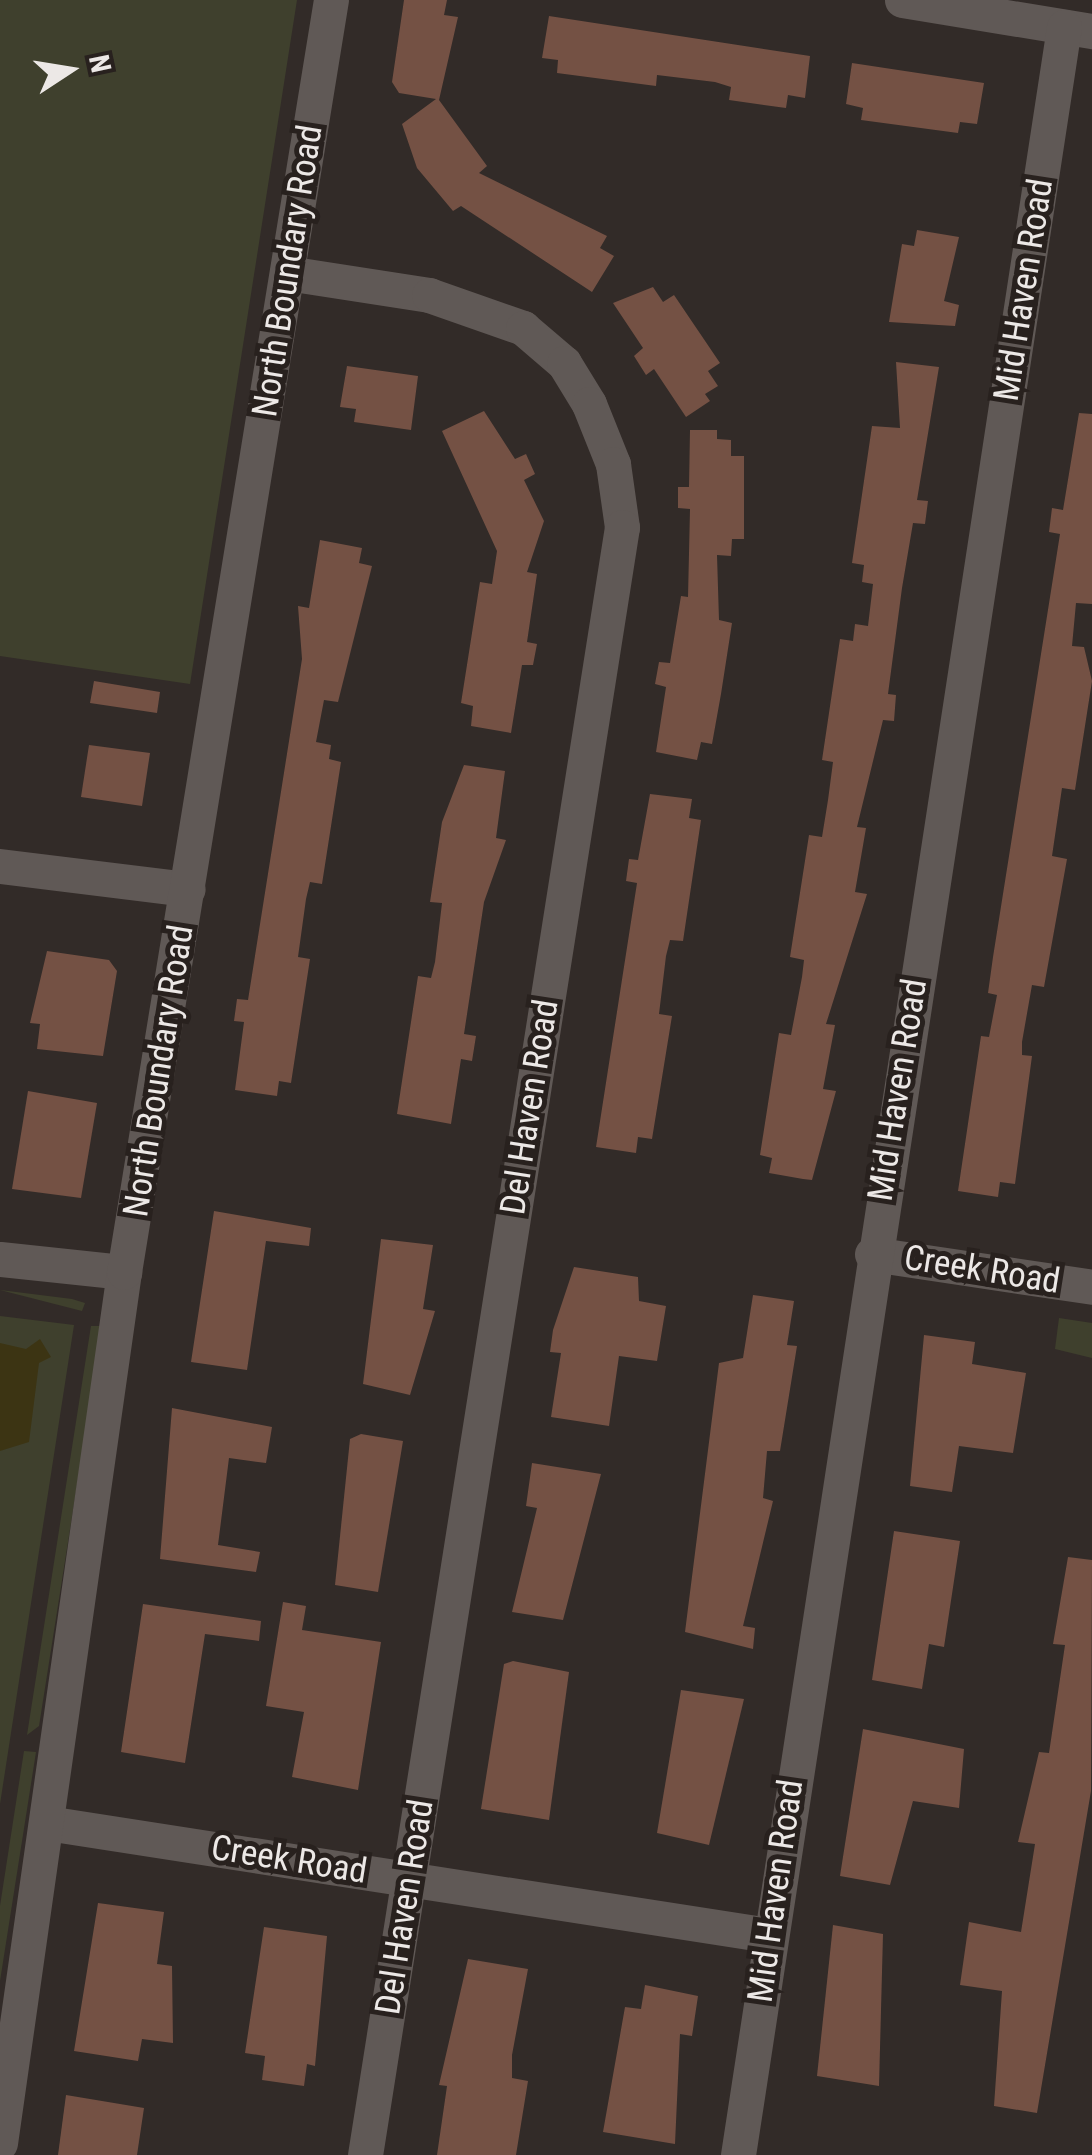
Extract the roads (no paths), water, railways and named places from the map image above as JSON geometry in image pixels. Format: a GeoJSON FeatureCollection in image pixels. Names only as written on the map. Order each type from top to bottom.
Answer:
{"type":"FeatureCollection","features":[{"type":"Feature","properties":{"kind":"street","name":"North Boundary Road"},"geometry":{"type":"LineString","coordinates":[[0,2144],[124,1272],[330,0]]}},
{"type":"Feature","properties":{"kind":"street"},"geometry":{"type":"LineString","coordinates":[[902,0],[1078,29]]}},
{"type":"Feature","properties":{"kind":"street","name":"Mid Haven Road"},"geometry":{"type":"LineString","coordinates":[[738,2155],[872,1254],[1078,29]]}},
{"type":"Feature","properties":{"kind":"street","name":"Del Haven Road"},"geometry":{"type":"LineString","coordinates":[[287,273],[429,294],[523,328],[564,363],[589,404],[613,464],[622,527],[365,2155]]}},
{"type":"Feature","properties":{"kind":"street"},"geometry":{"type":"LineString","coordinates":[[0,866],[188,889]]}},
{"type":"Feature","properties":{"kind":"street","name":"Creek Road"},"geometry":{"type":"LineString","coordinates":[[872,1254],[1092,1287]]}},
{"type":"Feature","properties":{"kind":"street"},"geometry":{"type":"LineString","coordinates":[[0,1258],[124,1272]]}},
{"type":"Feature","properties":{"kind":"street","name":"Creek Road"},"geometry":{"type":"LineString","coordinates":[[47,1824],[768,1935]]}}]}
